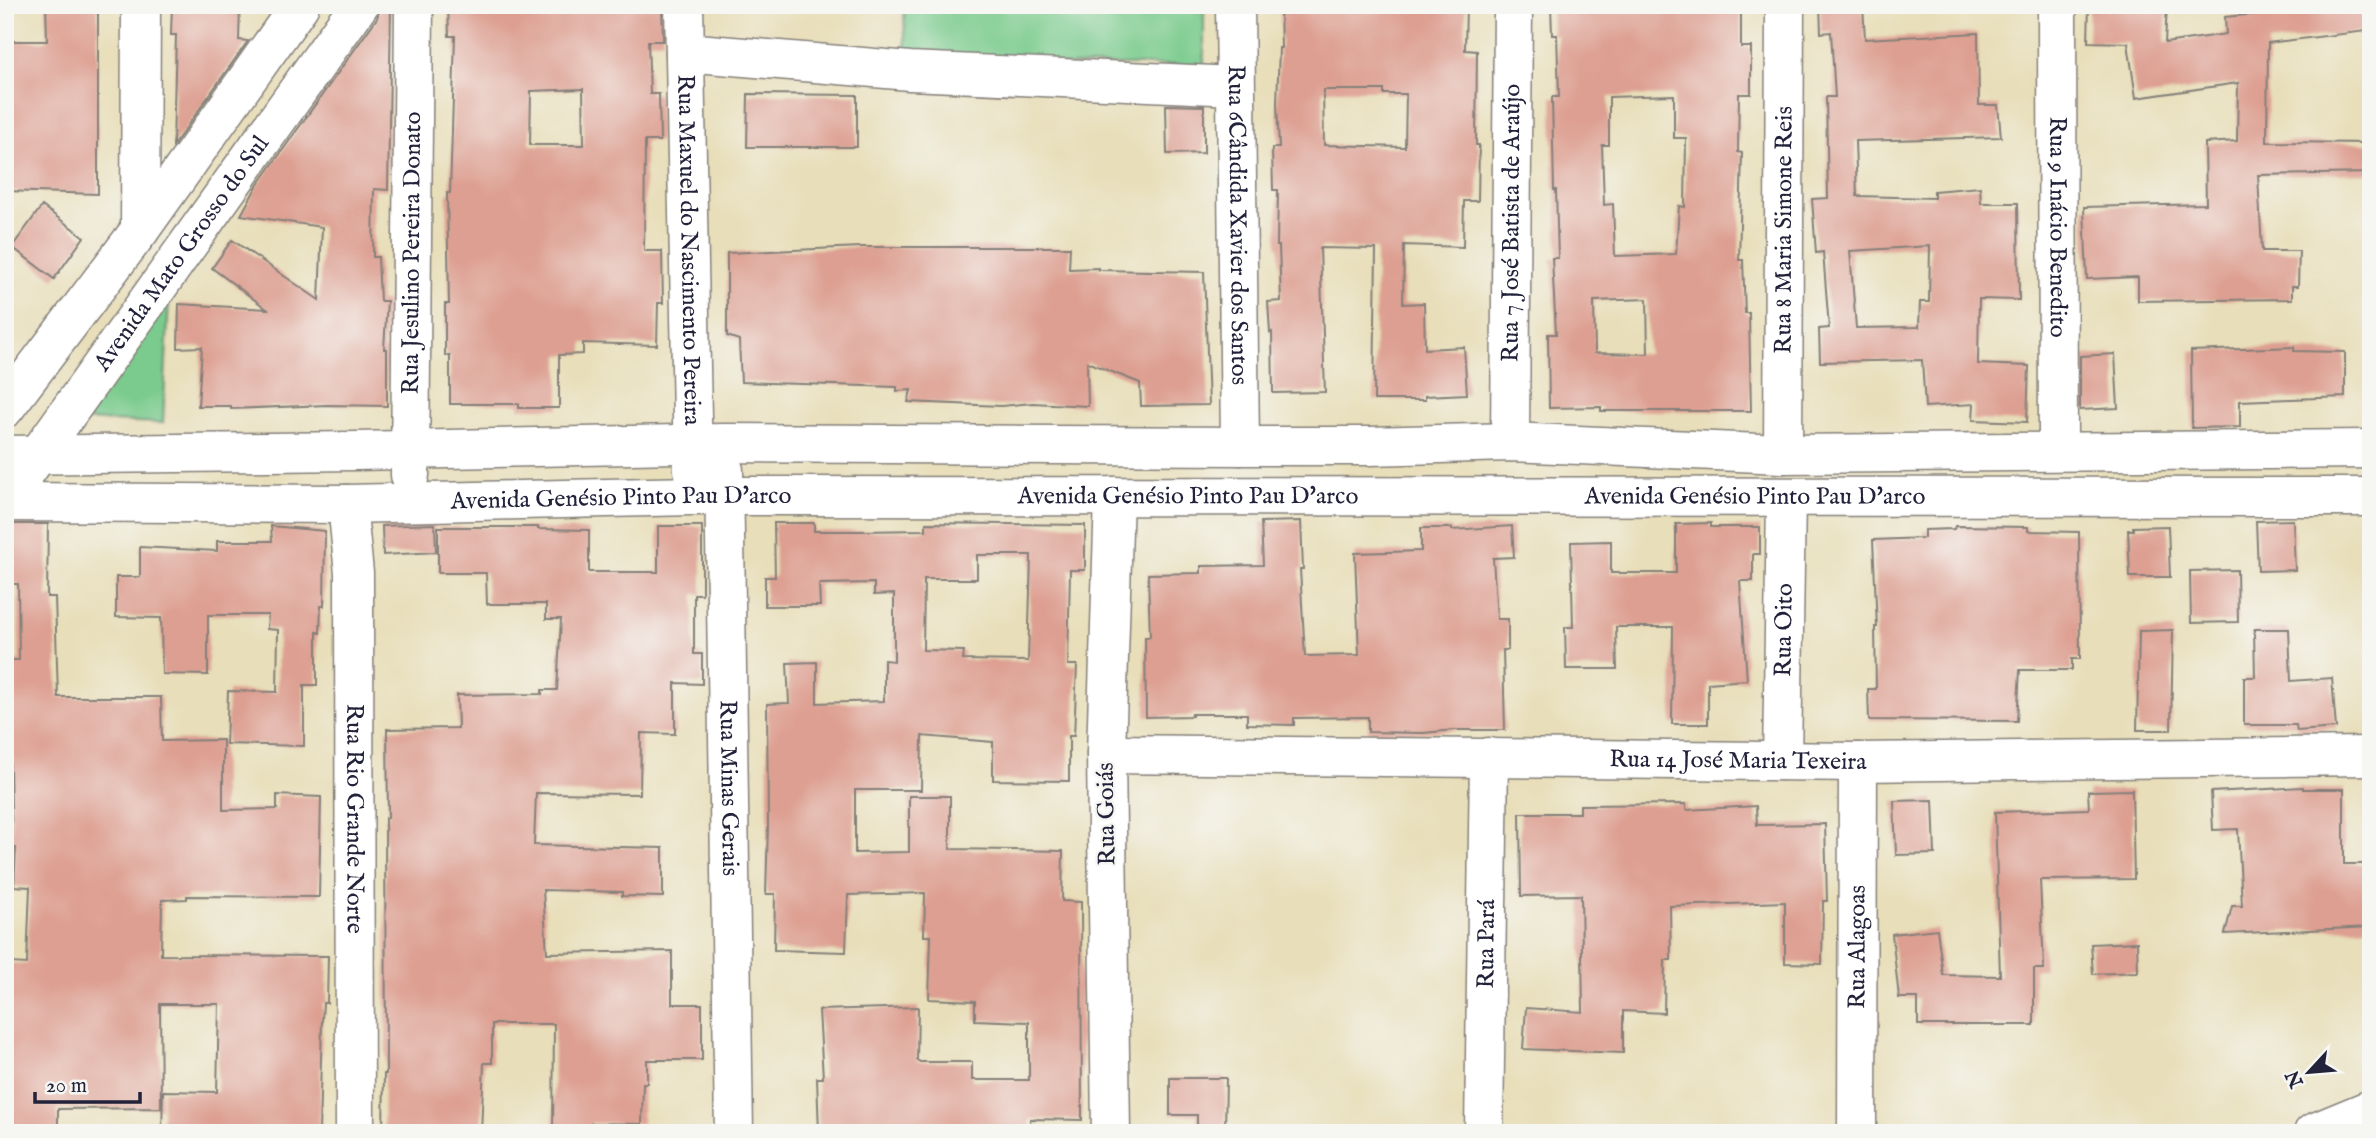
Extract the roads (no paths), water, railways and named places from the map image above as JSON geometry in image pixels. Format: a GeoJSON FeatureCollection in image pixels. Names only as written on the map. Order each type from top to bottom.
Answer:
{"type":"FeatureCollection","features":[{"type":"Feature","properties":{"kind":"street"},"geometry":{"type":"LineString","coordinates":[[140,230],[141,5]]}},
{"type":"Feature","properties":{"kind":"street","name":"Avenida Mato Grosso do Sul"},"geometry":{"type":"LineString","coordinates":[[5,408],[140,230],[300,5]]}},
{"type":"Feature","properties":{"kind":"street","name":"Avenida Mato Grosso do Sul"},"geometry":{"type":"LineString","coordinates":[[5,502],[22,456],[359,5]]}},
{"type":"Feature","properties":{"kind":"street","name":"Rua Jesulino Pereira Donato"},"geometry":{"type":"LineString","coordinates":[[410,502],[414,5]]}},
{"type":"Feature","properties":{"kind":"street","name":"Rua Maxuel do Nascimento Pereira"},"geometry":{"type":"LineString","coordinates":[[684,5],[708,443]]}},
{"type":"Feature","properties":{"kind":"street","name":"Rua 6Cândida Xavier dos Santos"},"geometry":{"type":"LineString","coordinates":[[1235,5],[1240,446]]}},
{"type":"Feature","properties":{"kind":"street","name":"Rua 7 José Batista de Araújo"},"geometry":{"type":"LineString","coordinates":[[1510,442],[1513,5]]}},
{"type":"Feature","properties":{"kind":"street","name":"Rua 8 Maria Simone Reis"},"geometry":{"type":"LineString","coordinates":[[1783,454],[1785,5]]}},
{"type":"Feature","properties":{"kind":"street","name":"Rua 9 Inácio Benedito"},"geometry":{"type":"LineString","coordinates":[[2057,5],[2058,451]]}},
{"type":"Feature","properties":{"kind":"street"},"geometry":{"type":"LineString","coordinates":[[685,52],[910,71],[1235,86]]}},
{"type":"Feature","properties":{"kind":"street","name":"Avenida Genésio Pinto Pau D'arco"},"geometry":{"type":"LineString","coordinates":[[22,456],[708,443],[1370,446],[1510,442],[1783,454],[2371,449]]}},
{"type":"Feature","properties":{"kind":"street","name":"Rua Minas Gerais"},"geometry":{"type":"LineString","coordinates":[[708,443],[734,1133]]}},
{"type":"Feature","properties":{"kind":"street"},"geometry":{"type":"LineString","coordinates":[[1368,496],[1370,446]]}},
{"type":"Feature","properties":{"kind":"street","name":"Rua Goiás"},"geometry":{"type":"LineString","coordinates":[[1111,1133],[1105,754],[1114,496]]}},
{"type":"Feature","properties":{"kind":"street","name":"Avenida Genésio Pinto Pau D'arco"},"geometry":{"type":"LineString","coordinates":[[5,502],[347,504],[708,497],[2371,496]]}},
{"type":"Feature","properties":{"kind":"street","name":"Rua Oito"},"geometry":{"type":"LineString","coordinates":[[1782,761],[1786,498]]}},
{"type":"Feature","properties":{"kind":"street","name":"Rua Rio Grande Norte"},"geometry":{"type":"LineString","coordinates":[[347,504],[354,573],[355,1133]]}},
{"type":"Feature","properties":{"kind":"street","name":"Rua 14 José Maria Texeira"},"geometry":{"type":"LineString","coordinates":[[1105,754],[1858,762],[2371,756]]}},
{"type":"Feature","properties":{"kind":"street","name":"Rua Pará"},"geometry":{"type":"LineString","coordinates":[[1484,1133],[1489,757]]}},
{"type":"Feature","properties":{"kind":"street","name":"Rua Alagoas"},"geometry":{"type":"LineString","coordinates":[[1857,1133],[1858,762]]}},
{"type":"Feature","properties":{"kind":"street"},"geometry":{"type":"LineString","coordinates":[[2313,1133],[2371,1109]]}}]}
